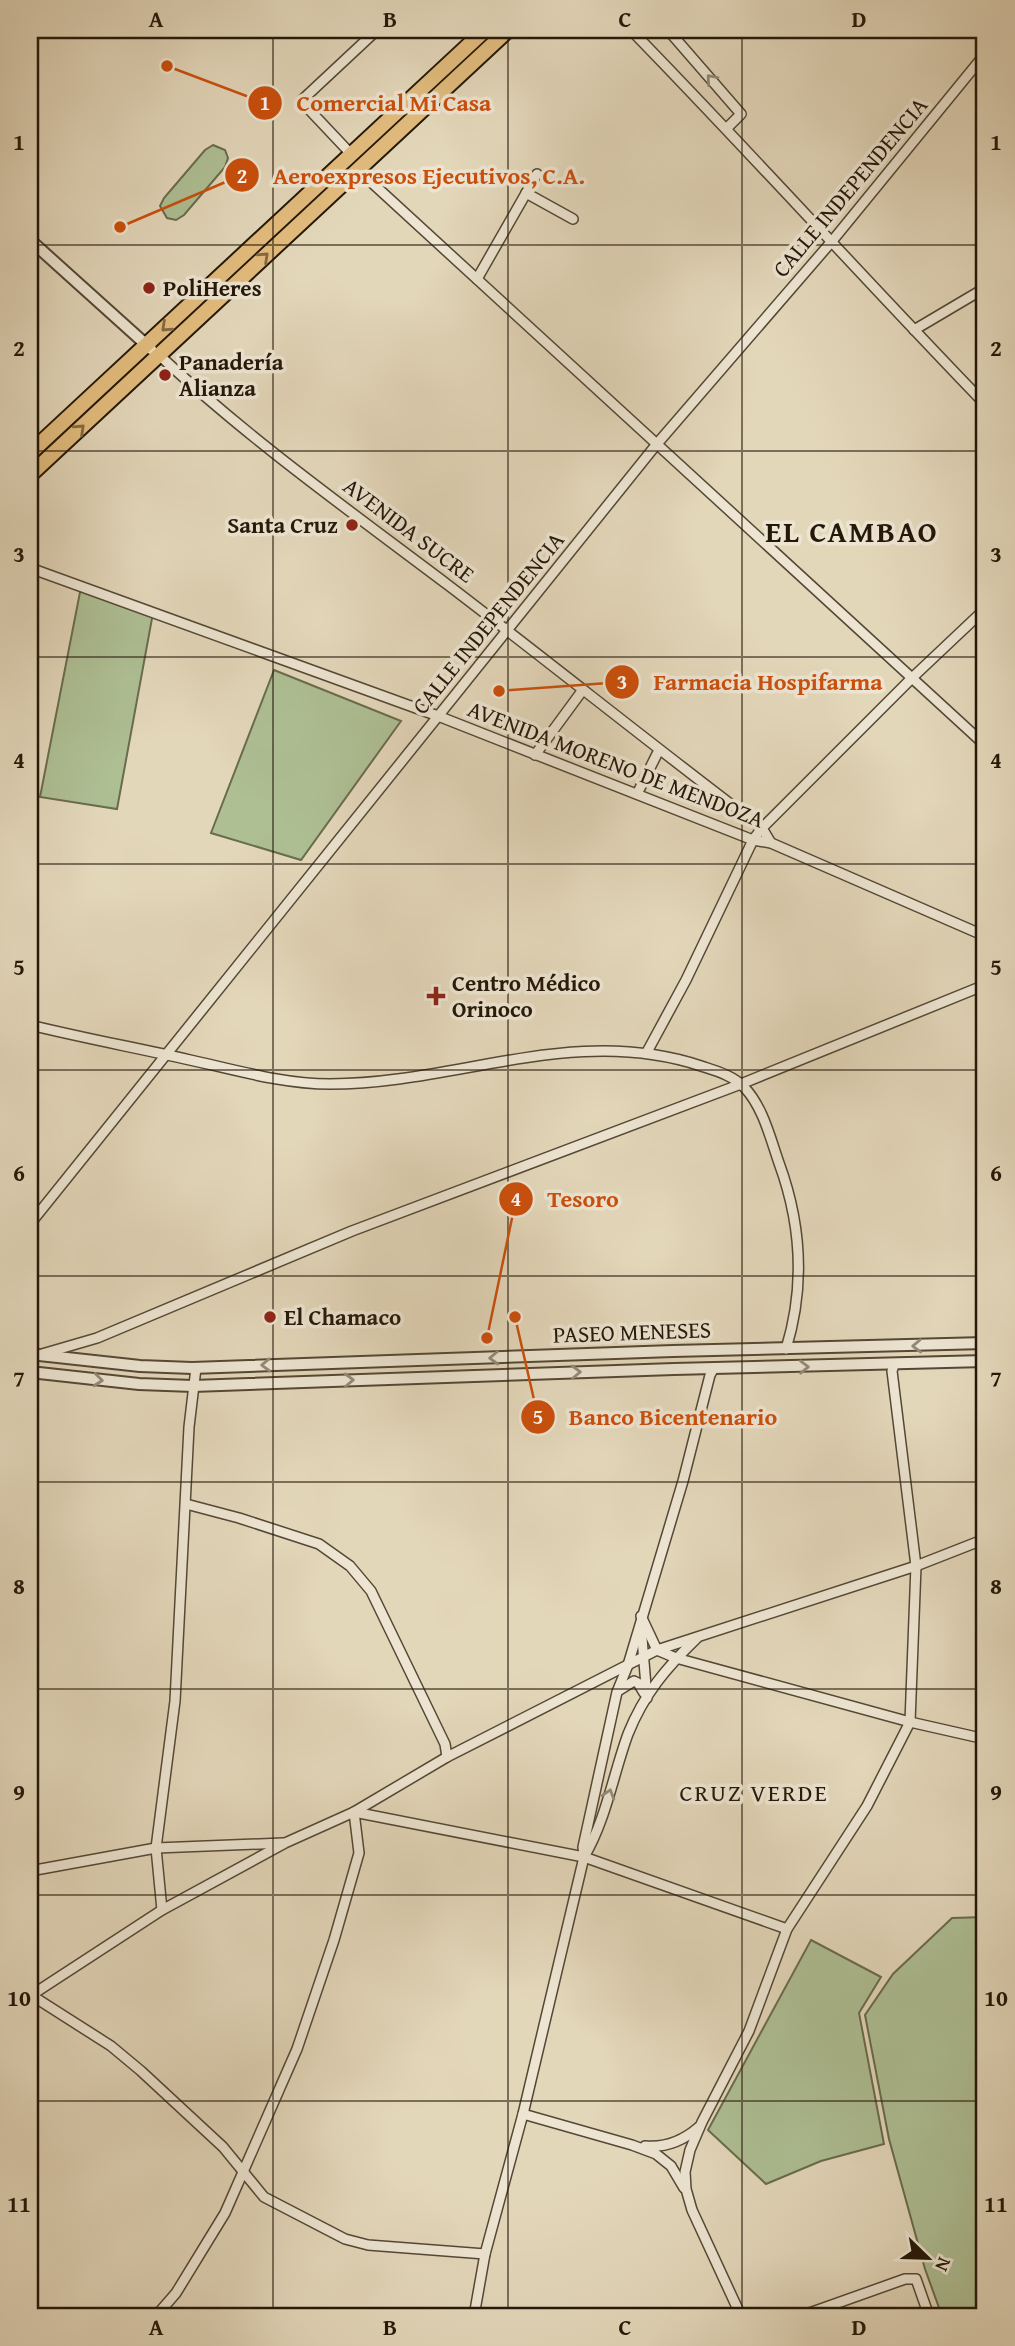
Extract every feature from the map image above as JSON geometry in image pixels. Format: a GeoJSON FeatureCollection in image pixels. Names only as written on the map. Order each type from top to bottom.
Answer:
{"type":"FeatureCollection","features":[{"type":"Feature","properties":{"kind":"main road"},"geometry":{"type":"LineString","coordinates":[[30,453],[485,30]]}},
{"type":"Feature","properties":{"kind":"main road"},"geometry":{"type":"LineString","coordinates":[[30,475],[508,30]]}},
{"type":"Feature","properties":{"kind":"street"},"geometry":{"type":"LineString","coordinates":[[351,154],[301,101],[377,30]]}},
{"type":"Feature","properties":{"kind":"street"},"geometry":{"type":"LineString","coordinates":[[631,30],[727,128],[985,404]]}},
{"type":"Feature","properties":{"kind":"street"},"geometry":{"type":"LineString","coordinates":[[668,30],[741,114],[727,128]]}},
{"type":"Feature","properties":{"kind":"street","name":"CALLE INDEPENDENCIA"},"geometry":{"type":"LineString","coordinates":[[30,1224],[656,446],[833,240],[985,54]]}},
{"type":"Feature","properties":{"kind":"street"},"geometry":{"type":"LineString","coordinates":[[358,170],[985,745]]}},
{"type":"Feature","properties":{"kind":"street"},"geometry":{"type":"LineString","coordinates":[[477,279],[537,174]]}},
{"type":"Feature","properties":{"kind":"street"},"geometry":{"type":"LineString","coordinates":[[526,193],[573,219]]}},
{"type":"Feature","properties":{"kind":"street","name":"AVENIDA SUCRE"},"geometry":{"type":"LineString","coordinates":[[30,240],[236,424],[761,828],[771,843]]}},
{"type":"Feature","properties":{"kind":"street"},"geometry":{"type":"LineString","coordinates":[[914,330],[985,288]]}},
{"type":"Feature","properties":{"kind":"street","name":"AVENIDA MORENO DE MENDOZA"},"geometry":{"type":"LineString","coordinates":[[30,568],[438,716],[753,840],[771,843],[985,936]]}},
{"type":"Feature","properties":{"kind":"street"},"geometry":{"type":"LineString","coordinates":[[647,1052],[761,828],[985,609]]}},
{"type":"Feature","properties":{"kind":"street"},"geometry":{"type":"LineString","coordinates":[[534,755],[582,691]]}},
{"type":"Feature","properties":{"kind":"street"},"geometry":{"type":"LineString","coordinates":[[637,794],[659,750]]}},
{"type":"Feature","properties":{"kind":"street"},"geometry":{"type":"LineString","coordinates":[[34,1354],[97,1338],[352,1231],[741,1084],[985,985]]}},
{"type":"Feature","properties":{"kind":"street"},"geometry":{"type":"LineString","coordinates":[[30,1025],[278,1080],[327,1084],[364,1084],[568,1052],[616,1050],[674,1057],[730,1076],[753,1098],[764,1120],[794,1211],[798,1248],[797,1293],[794,1323],[786,1349]]}},
{"type":"Feature","properties":{"kind":"street","name":"PASEO MENESES"},"geometry":{"type":"LineString","coordinates":[[34,1354],[140,1367],[196,1368],[985,1343]]}},
{"type":"Feature","properties":{"kind":"street","name":"PASEO MENESES"},"geometry":{"type":"LineString","coordinates":[[30,1372],[139,1384],[193,1386],[985,1361]]}},
{"type":"Feature","properties":{"kind":"street"},"geometry":{"type":"LineString","coordinates":[[685,2189],[685,2172],[700,2126],[749,2031],[787,1929],[867,1806],[910,1722],[916,1566],[892,1371],[894,1365]]}},
{"type":"Feature","properties":{"kind":"street"},"geometry":{"type":"LineString","coordinates":[[162,1910],[156,1849],[175,1701],[196,1368]]}},
{"type":"Feature","properties":{"kind":"street"},"geometry":{"type":"LineString","coordinates":[[584,1857],[583,1847],[617,1692],[628,1665],[714,1368]]}},
{"type":"Feature","properties":{"kind":"street"},"geometry":{"type":"LineString","coordinates":[[186,1504],[319,1544],[350,1566],[371,1591],[445,1744],[447,1757]]}},
{"type":"Feature","properties":{"kind":"street"},"geometry":{"type":"LineString","coordinates":[[485,2255],[368,2245],[345,2239],[264,2197],[223,2147],[141,2071],[111,2046],[30,1995],[162,1910],[285,1843],[354,1812],[447,1757],[657,1650],[916,1566],[985,1539]]}},
{"type":"Feature","properties":{"kind":"street"},"geometry":{"type":"LineString","coordinates":[[641,1616],[657,1650],[676,1658],[985,1740]]}},
{"type":"Feature","properties":{"kind":"street"},"geometry":{"type":"LineString","coordinates":[[641,1616],[647,1698]]}},
{"type":"Feature","properties":{"kind":"street"},"geometry":{"type":"LineString","coordinates":[[474,2316],[485,2255],[523,2115],[584,1857],[595,1839],[629,1732],[662,1673],[699,1636]]}},
{"type":"Feature","properties":{"kind":"street"},"geometry":{"type":"LineString","coordinates":[[699,1636],[694,1650],[708,1667]]}},
{"type":"Feature","properties":{"kind":"street"},"geometry":{"type":"LineString","coordinates":[[617,1692],[634,1681],[647,1698]]}},
{"type":"Feature","properties":{"kind":"street"},"geometry":{"type":"LineString","coordinates":[[354,1812],[584,1857],[787,1929]]}},
{"type":"Feature","properties":{"kind":"street"},"geometry":{"type":"LineString","coordinates":[[156,2316],[176,2293],[225,2213],[296,2049],[334,1941],[359,1853],[354,1812]]}},
{"type":"Feature","properties":{"kind":"street"},"geometry":{"type":"LineString","coordinates":[[30,1871],[156,1849],[285,1843]]}},
{"type":"Feature","properties":{"kind":"street"},"geometry":{"type":"LineString","coordinates":[[523,2115],[632,2145],[656,2154],[671,2166],[685,2189],[702,2234],[741,2316]]}},
{"type":"Feature","properties":{"kind":"street"},"geometry":{"type":"LineString","coordinates":[[632,2145],[654,2147],[674,2143],[686,2138],[700,2126]]}},
{"type":"Feature","properties":{"kind":"street"},"geometry":{"type":"LineString","coordinates":[[801,2316],[905,2279],[916,2279],[929,2316]]}},
{"type":"Feature","properties":{"kind":"green space"},"geometry":{"type":"Polygon","coordinates":[[[213,145],[225,150],[228,158],[225,167],[184,215],[176,220],[167,218],[160,206],[164,198],[205,150],[213,145]]]}},
{"type":"Feature","properties":{"kind":"green space"},"geometry":{"type":"Polygon","coordinates":[[[81,587],[153,613],[117,809],[40,797],[81,587]]]}},
{"type":"Feature","properties":{"kind":"green space"},"geometry":{"type":"Polygon","coordinates":[[[274,670],[401,721],[301,860],[211,833],[274,670]]]}},
{"type":"Feature","properties":{"kind":"green space"},"geometry":{"type":"Polygon","coordinates":[[[985,1917],[985,2316],[942,2316],[925,2269],[889,2139],[865,2015],[893,1974],[952,1918],[985,1917]]]}},
{"type":"Feature","properties":{"kind":"green space"},"geometry":{"type":"Polygon","coordinates":[[[811,1940],[881,1977],[859,2013],[884,2144],[821,2161],[766,2184],[708,2130],[811,1940]]]}},
{"type":"Feature","properties":{"kind":"place","name":"Comercial Mi Casa"},"geometry":{"type":"Point","coordinates":[167,66]}},
{"type":"Feature","properties":{"kind":"place","name":"Aeroexpresos Ejecutivos, C.A."},"geometry":{"type":"Point","coordinates":[120,227]}},
{"type":"Feature","properties":{"kind":"place","name":"PoliHeres"},"geometry":{"type":"Point","coordinates":[149,288]}},
{"type":"Feature","properties":{"kind":"place","name":"Panadería Alianza"},"geometry":{"type":"Point","coordinates":[165,375]}},
{"type":"Feature","properties":{"kind":"place","name":"Santa Cruz"},"geometry":{"type":"Point","coordinates":[352,525]}},
{"type":"Feature","properties":{"kind":"place","name":"Farmacia Hospifarma"},"geometry":{"type":"Point","coordinates":[499,691]}},
{"type":"Feature","properties":{"kind":"place","name":"Centro Médico Orinoco"},"geometry":{"type":"Point","coordinates":[436,996]}},
{"type":"Feature","properties":{"kind":"place","name":"El Chamaco"},"geometry":{"type":"Point","coordinates":[270,1317]}},
{"type":"Feature","properties":{"kind":"place","name":"Banco Bicentenario"},"geometry":{"type":"Point","coordinates":[515,1317]}},
{"type":"Feature","properties":{"kind":"place","name":"Tesoro"},"geometry":{"type":"Point","coordinates":[487,1338]}},
{"type":"Feature","properties":{"kind":"district","name":"EL CAMBAO"},"geometry":{"type":"Point","coordinates":[852,532]}},
{"type":"Feature","properties":{"kind":"district","name":"CRUZ VERDE"},"geometry":{"type":"Point","coordinates":[754,1793]}}]}
